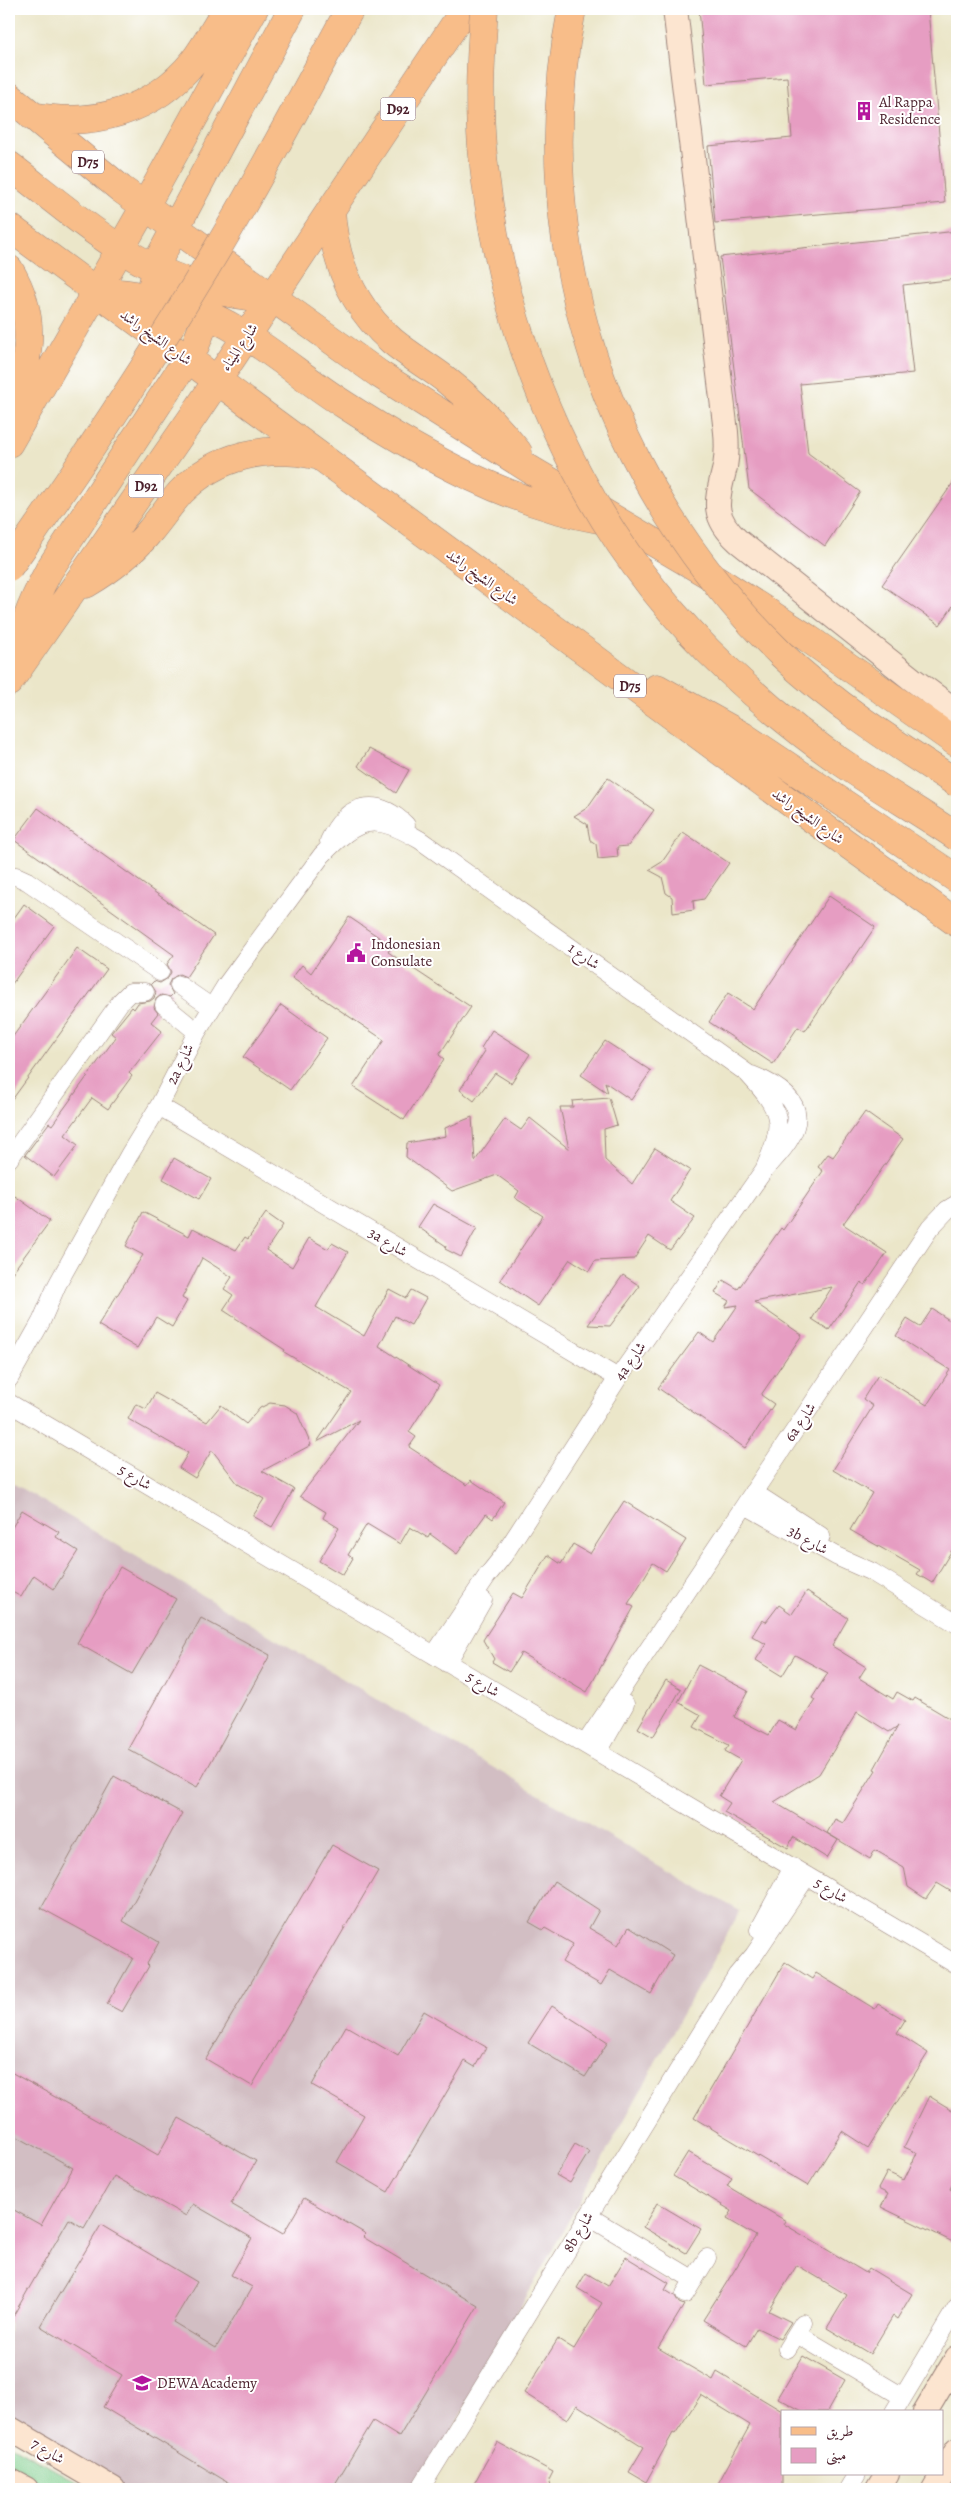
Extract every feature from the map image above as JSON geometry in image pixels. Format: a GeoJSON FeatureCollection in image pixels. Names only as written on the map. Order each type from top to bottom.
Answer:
{"type":"FeatureCollection","features":[{"type":"Feature","properties":{"kind":"main road"},"geometry":{"type":"LineString","coordinates":[[32,116],[64,120],[89,119],[113,115],[145,102],[171,84],[188,66],[227,9]]}},
{"type":"Feature","properties":{"kind":"main road"},"geometry":{"type":"LineString","coordinates":[[9,443],[145,206],[254,9]]}},
{"type":"Feature","properties":{"kind":"main road"},"geometry":{"type":"LineString","coordinates":[[153,335],[151,297],[156,270],[174,228],[292,9]]}},
{"type":"Feature","properties":{"kind":"main road"},"geometry":{"type":"LineString","coordinates":[[9,567],[66,485],[169,327],[273,151],[350,9]]}},
{"type":"Feature","properties":{"kind":"main road","name":"شارع الميناء"},"geometry":{"type":"LineString","coordinates":[[11,680],[216,381],[464,9]]}},
{"type":"Feature","properties":{"kind":"main road"},"geometry":{"type":"LineString","coordinates":[[484,9],[480,98],[482,144],[495,242],[515,322],[529,364],[546,406],[585,486],[614,532],[655,590],[692,634],[726,669],[783,718],[840,761],[957,836]]}},
{"type":"Feature","properties":{"kind":"main road"},"geometry":{"type":"LineString","coordinates":[[572,9],[562,96],[561,180],[564,224],[580,308],[591,350],[606,394],[632,453],[662,508],[696,558],[782,655],[837,703],[957,784]]}},
{"type":"Feature","properties":{"kind":"main road"},"geometry":{"type":"LineString","coordinates":[[675,9],[726,432],[726,457],[717,499],[721,518],[725,527],[738,542],[912,680],[957,712]]}},
{"type":"Feature","properties":{"kind":"main road","name":"D75"},"geometry":{"type":"LineString","coordinates":[[9,96],[174,228],[379,374],[531,470],[624,523],[806,638],[957,743]]}},
{"type":"Feature","properties":{"kind":"main road"},"geometry":{"type":"LineString","coordinates":[[9,165],[120,248],[207,302],[246,336],[346,406],[397,437],[506,493],[564,511],[624,523]]}},
{"type":"Feature","properties":{"kind":"main road"},"geometry":{"type":"LineString","coordinates":[[330,210],[332,230],[341,268],[363,309],[394,342],[446,380],[471,402],[500,431],[531,470]]}},
{"type":"Feature","properties":{"kind":"main road","name":"شارع الشيخ راشد"},"geometry":{"type":"LineString","coordinates":[[9,227],[316,455],[957,923]]}},
{"type":"Feature","properties":{"kind":"main road"},"geometry":{"type":"LineString","coordinates":[[11,680],[16,654],[29,611],[49,570],[188,360],[199,338],[207,302],[196,244]]}},
{"type":"Feature","properties":{"kind":"main road"},"geometry":{"type":"LineString","coordinates":[[9,269],[23,298],[29,332],[26,369],[9,416]]}},
{"type":"Feature","properties":{"kind":"main road"},"geometry":{"type":"LineString","coordinates":[[95,292],[207,302],[229,294],[272,298]]}},
{"type":"Feature","properties":{"kind":"main road"},"geometry":{"type":"LineString","coordinates":[[74,590],[122,560],[148,534],[193,481],[219,464],[266,451],[283,450],[316,455]]}},
{"type":"Feature","properties":{"kind":"main road"},"geometry":{"type":"LineString","coordinates":[[590,656],[642,680],[742,736],[952,875]]}},
{"type":"Feature","properties":{"kind":"main road"},"geometry":{"type":"LineString","coordinates":[[926,2410],[957,2358]]}},
{"type":"Feature","properties":{"kind":"main road","name":"شارع 7"},"geometry":{"type":"LineString","coordinates":[[9,2428],[113,2489]]}},
{"type":"Feature","properties":{"kind":"main road"},"geometry":{"type":"LineString","coordinates":[[944,2472],[957,2450]]}},
{"type":"Feature","properties":{"kind":"main road"},"geometry":{"type":"LineString","coordinates":[[878,2489],[886,2476]]}},
{"type":"Feature","properties":{"kind":"main road"},"geometry":{"type":"LineString","coordinates":[[934,2489],[942,2476]]}},
{"type":"Feature","properties":{"kind":"main road"},"geometry":{"type":"LineString","coordinates":[[9,2480],[26,2489]]}},
{"type":"Feature","properties":{"kind":"street","name":"2a شارع"},"geometry":{"type":"LineString","coordinates":[[9,1379],[41,1322],[57,1285],[129,1154],[159,1106],[211,1007],[322,855],[337,824],[349,813],[367,815]]}},
{"type":"Feature","properties":{"kind":"street","name":"شارع 1"},"geometry":{"type":"LineString","coordinates":[[367,815],[390,824],[420,840],[747,1073],[778,1087],[792,1104],[796,1114]]}},
{"type":"Feature","properties":{"kind":"street"},"geometry":{"type":"LineString","coordinates":[[9,877],[16,876],[27,881],[160,972]]}},
{"type":"Feature","properties":{"kind":"street"},"geometry":{"type":"LineString","coordinates":[[179,985],[211,1007]]}},
{"type":"Feature","properties":{"kind":"street"},"geometry":{"type":"LineString","coordinates":[[9,1159],[121,1000],[130,992],[145,992]]}},
{"type":"Feature","properties":{"kind":"street"},"geometry":{"type":"LineString","coordinates":[[164,1005],[197,1032]]}},
{"type":"Feature","properties":{"kind":"street","name":"شارع 1"},"geometry":{"type":"LineString","coordinates":[[747,1073],[770,1098],[778,1118]]}},
{"type":"Feature","properties":{"kind":"street","name":"3a شارع"},"geometry":{"type":"LineString","coordinates":[[159,1106],[618,1378]]}},
{"type":"Feature","properties":{"kind":"street","name":"4a شارع"},"geometry":{"type":"LineString","coordinates":[[441,1659],[487,1576],[503,1556],[618,1378],[764,1170],[787,1146],[793,1136],[796,1114]]}},
{"type":"Feature","properties":{"kind":"street","name":"4a شارع"},"geometry":{"type":"LineString","coordinates":[[764,1170],[776,1140],[778,1118]]}},
{"type":"Feature","properties":{"kind":"street","name":"6a شارع"},"geometry":{"type":"LineString","coordinates":[[591,1748],[636,1667],[652,1647],[749,1498],[930,1228],[947,1210],[957,1204]]}},
{"type":"Feature","properties":{"kind":"street","name":"2a شارع"},"geometry":{"type":"LineString","coordinates":[[9,1354],[41,1304],[57,1285]]}},
{"type":"Feature","properties":{"kind":"street","name":"شارع 5"},"geometry":{"type":"LineString","coordinates":[[9,1403],[957,1964]]}},
{"type":"Feature","properties":{"kind":"street","name":"3b شارع"},"geometry":{"type":"LineString","coordinates":[[749,1498],[842,1548],[872,1572],[957,1624]]}},
{"type":"Feature","properties":{"kind":"street","name":"8b شارع"},"geometry":{"type":"LineString","coordinates":[[420,2489],[738,1975],[754,1939],[800,1872]]}},
{"type":"Feature","properties":{"kind":"street"},"geometry":{"type":"LineString","coordinates":[[588,2216],[690,2287],[707,2258]]}},
{"type":"Feature","properties":{"kind":"street"},"geometry":{"type":"LineString","coordinates":[[787,2349],[800,2328],[899,2404],[957,2307]]}},
{"type":"Feature","properties":{"kind":"street"},"geometry":{"type":"LineString","coordinates":[[848,2489],[856,2476]]}},
{"type":"Feature","properties":{"kind":"shaded area"},"geometry":{"type":"Polygon","coordinates":[[[9,1481],[675,1875],[740,1911],[420,2489],[117,2489],[9,2423],[9,1481]]]}},
{"type":"Feature","properties":{"kind":"green space"},"geometry":{"type":"Polygon","coordinates":[[[9,2444],[89,2489],[46,2489],[9,2470],[9,2444]]]}},
{"type":"Feature","properties":{"kind":"building","name":"Al Rappa Residence"},"geometry":{"type":"Polygon","coordinates":[[[699,9],[928,9],[945,203],[715,223],[708,146],[792,138],[787,77],[706,84],[699,9]]]}},
{"type":"Feature","properties":{"kind":"building"},"geometry":{"type":"Polygon","coordinates":[[[957,231],[957,279],[903,285],[913,373],[800,384],[808,453],[860,492],[825,546],[749,489],[720,257],[957,231]]]}},
{"type":"Feature","properties":{"kind":"building"},"geometry":{"type":"Polygon","coordinates":[[[957,477],[957,600],[940,625],[882,585],[957,477]]]}},
{"type":"Feature","properties":{"kind":"building"},"geometry":{"type":"Polygon","coordinates":[[[369,749],[409,770],[396,793],[358,766],[369,749]]]}},
{"type":"Feature","properties":{"kind":"building"},"geometry":{"type":"Polygon","coordinates":[[[608,778],[654,810],[628,846],[617,847],[618,857],[598,859],[596,844],[590,840],[587,824],[574,816],[587,808],[608,778]]]}},
{"type":"Feature","properties":{"kind":"building"},"geometry":{"type":"Polygon","coordinates":[[[38,808],[214,935],[186,977],[179,974],[171,979],[168,985],[173,994],[170,997],[161,995],[156,999],[154,1008],[158,1013],[151,1022],[162,1031],[129,1073],[132,1076],[108,1109],[92,1098],[65,1135],[78,1145],[54,1177],[25,1155],[49,1123],[52,1125],[116,1037],[111,1033],[132,1007],[134,1009],[138,1003],[150,1001],[154,998],[156,992],[151,984],[154,981],[160,983],[168,978],[171,972],[167,964],[174,955],[14,840],[38,808]]]}},
{"type":"Feature","properties":{"kind":"building"},"geometry":{"type":"Polygon","coordinates":[[[683,832],[729,863],[704,899],[693,901],[694,910],[673,913],[672,897],[666,893],[662,877],[649,870],[662,862],[683,832]]]}},
{"type":"Feature","properties":{"kind":"building"},"geometry":{"type":"Polygon","coordinates":[[[829,896],[875,927],[805,1031],[798,1027],[773,1064],[709,1022],[728,993],[753,1009],[829,896]]]}},
{"type":"Feature","properties":{"kind":"building"},"geometry":{"type":"Polygon","coordinates":[[[24,904],[54,926],[9,988],[9,925],[24,904]]]}},
{"type":"Feature","properties":{"kind":"building"},"geometry":{"type":"Polygon","coordinates":[[[349,917],[392,946],[388,952],[471,1007],[439,1055],[444,1059],[404,1120],[353,1087],[384,1040],[292,978],[302,965],[311,973],[349,917]]]}},
{"type":"Feature","properties":{"kind":"building"},"geometry":{"type":"Polygon","coordinates":[[[77,948],[107,969],[9,1104],[9,1042],[77,948]]]}},
{"type":"Feature","properties":{"kind":"building"},"geometry":{"type":"Polygon","coordinates":[[[281,1005],[327,1038],[290,1090],[243,1057],[281,1005]]]}},
{"type":"Feature","properties":{"kind":"building"},"geometry":{"type":"Polygon","coordinates":[[[492,1030],[530,1054],[511,1083],[495,1073],[474,1101],[460,1090],[485,1051],[481,1048],[492,1030]]]}},
{"type":"Feature","properties":{"kind":"building"},"geometry":{"type":"Polygon","coordinates":[[[605,1041],[651,1071],[631,1100],[605,1082],[608,1093],[581,1075],[605,1041]]]}},
{"type":"Feature","properties":{"kind":"building"},"geometry":{"type":"Polygon","coordinates":[[[609,1098],[617,1125],[604,1129],[605,1160],[632,1184],[655,1148],[690,1170],[670,1201],[695,1218],[670,1250],[649,1236],[634,1259],[595,1261],[589,1271],[570,1259],[538,1306],[500,1280],[543,1216],[515,1198],[519,1191],[497,1175],[452,1191],[406,1157],[407,1143],[446,1136],[445,1128],[472,1117],[475,1161],[505,1119],[521,1130],[530,1118],[569,1149],[560,1107],[573,1107],[572,1101],[609,1098]]]}},
{"type":"Feature","properties":{"kind":"building"},"geometry":{"type":"Polygon","coordinates":[[[865,1112],[903,1139],[843,1224],[887,1253],[865,1285],[861,1282],[829,1330],[812,1319],[832,1287],[754,1302],[802,1335],[761,1395],[774,1404],[745,1448],[658,1388],[699,1332],[713,1342],[738,1305],[725,1307],[729,1301],[715,1293],[723,1280],[738,1289],[781,1228],[783,1230],[823,1171],[818,1167],[828,1154],[833,1157],[865,1112]]]}},
{"type":"Feature","properties":{"kind":"building"},"geometry":{"type":"Polygon","coordinates":[[[174,1158],[211,1179],[199,1199],[163,1179],[174,1158]]]}},
{"type":"Feature","properties":{"kind":"building"},"geometry":{"type":"Polygon","coordinates":[[[15,1196],[50,1221],[9,1277],[9,1204],[15,1196]]]}},
{"type":"Feature","properties":{"kind":"building"},"geometry":{"type":"Polygon","coordinates":[[[433,1204],[477,1228],[461,1257],[445,1249],[446,1246],[418,1227],[433,1204]]]}},
{"type":"Feature","properties":{"kind":"building"},"geometry":{"type":"Polygon","coordinates":[[[143,1212],[189,1236],[193,1228],[236,1250],[245,1237],[248,1239],[266,1213],[283,1225],[266,1250],[292,1267],[309,1238],[328,1249],[332,1243],[348,1252],[316,1307],[364,1336],[389,1289],[406,1298],[411,1290],[426,1298],[411,1325],[395,1316],[379,1346],[439,1385],[409,1432],[416,1437],[409,1447],[467,1485],[471,1480],[504,1502],[493,1519],[486,1514],[457,1554],[430,1534],[428,1538],[410,1527],[400,1544],[367,1524],[348,1555],[353,1558],[343,1575],[319,1561],[339,1528],[323,1518],[326,1512],[300,1496],[359,1420],[317,1442],[351,1392],[284,1352],[285,1350],[223,1310],[233,1295],[224,1289],[232,1277],[202,1258],[182,1298],[187,1301],[172,1327],[156,1317],[137,1348],[98,1325],[143,1255],[126,1246],[143,1212]]]}},
{"type":"Feature","properties":{"kind":"building"},"geometry":{"type":"Polygon","coordinates":[[[623,1275],[640,1286],[610,1326],[588,1325],[623,1275]]]}},
{"type":"Feature","properties":{"kind":"building"},"geometry":{"type":"Polygon","coordinates":[[[932,1309],[957,1325],[957,1553],[952,1550],[932,1583],[917,1574],[920,1570],[850,1530],[872,1493],[833,1470],[873,1406],[863,1399],[878,1375],[927,1405],[950,1370],[896,1336],[907,1319],[920,1327],[932,1309]]]}},
{"type":"Feature","properties":{"kind":"building"},"geometry":{"type":"Polygon","coordinates":[[[155,1393],[207,1422],[221,1405],[246,1424],[260,1408],[270,1403],[285,1405],[297,1413],[311,1445],[262,1471],[294,1489],[272,1527],[253,1516],[264,1499],[238,1484],[212,1450],[195,1478],[179,1468],[188,1453],[128,1419],[136,1404],[146,1409],[155,1393]]]}},
{"type":"Feature","properties":{"kind":"building"},"geometry":{"type":"Polygon","coordinates":[[[624,1501],[686,1540],[666,1571],[653,1563],[628,1604],[634,1607],[587,1692],[521,1653],[509,1672],[492,1662],[494,1659],[483,1640],[513,1593],[522,1598],[548,1555],[561,1564],[573,1544],[590,1554],[624,1501]]]}},
{"type":"Feature","properties":{"kind":"building"},"geometry":{"type":"Polygon","coordinates":[[[22,1510],[59,1532],[56,1537],[78,1551],[54,1589],[34,1575],[21,1597],[9,1590],[9,1533],[22,1510]]]}},
{"type":"Feature","properties":{"kind":"building"},"geometry":{"type":"Polygon","coordinates":[[[120,1567],[176,1599],[132,1674],[77,1643],[120,1567]]]}},
{"type":"Feature","properties":{"kind":"building"},"geometry":{"type":"Polygon","coordinates":[[[807,1591],[848,1618],[832,1646],[866,1667],[859,1678],[893,1699],[897,1692],[913,1701],[915,1698],[957,1723],[957,1895],[937,1883],[926,1899],[908,1887],[904,1867],[875,1850],[870,1859],[827,1833],[835,1819],[843,1823],[876,1770],[874,1769],[898,1726],[889,1732],[857,1712],[819,1774],[774,1802],[838,1840],[827,1858],[793,1837],[788,1848],[724,1812],[730,1803],[719,1796],[741,1760],[725,1751],[729,1745],[694,1727],[701,1715],[678,1702],[698,1665],[748,1691],[734,1717],[769,1735],[778,1720],[796,1730],[815,1700],[812,1698],[828,1673],[795,1655],[782,1676],[756,1660],[766,1644],[752,1636],[762,1620],[766,1622],[779,1605],[792,1614],[807,1591]]]}},
{"type":"Feature","properties":{"kind":"building"},"geometry":{"type":"Polygon","coordinates":[[[201,1618],[270,1655],[197,1787],[128,1749],[201,1618]]]}},
{"type":"Feature","properties":{"kind":"building"},"geometry":{"type":"Polygon","coordinates":[[[666,1680],[681,1689],[653,1737],[638,1728],[666,1680]]]}},
{"type":"Feature","properties":{"kind":"building"},"geometry":{"type":"Polygon","coordinates":[[[114,1776],[182,1813],[123,1921],[159,1942],[147,1964],[149,1966],[122,2012],[107,2004],[133,1958],[41,1908],[114,1776]]]}},
{"type":"Feature","properties":{"kind":"building"},"geometry":{"type":"Polygon","coordinates":[[[332,1845],[378,1871],[252,2086],[206,2059],[332,1845]]]}},
{"type":"Feature","properties":{"kind":"building"},"geometry":{"type":"Polygon","coordinates":[[[554,1881],[599,1910],[589,1928],[618,1945],[629,1927],[673,1955],[651,1994],[610,1970],[601,1985],[562,1962],[573,1944],[545,1928],[543,1930],[529,1922],[554,1881]]]}},
{"type":"Feature","properties":{"kind":"building"},"geometry":{"type":"Polygon","coordinates":[[[785,1962],[812,1979],[816,1973],[875,2009],[878,2004],[905,2020],[897,2033],[928,2053],[868,2148],[842,2131],[808,2186],[694,2118],[785,1962]]]}},
{"type":"Feature","properties":{"kind":"building"},"geometry":{"type":"Polygon","coordinates":[[[552,2006],[608,2042],[585,2077],[528,2043],[552,2006]]]}},
{"type":"Feature","properties":{"kind":"building"},"geometry":{"type":"Polygon","coordinates":[[[424,2011],[486,2047],[475,2067],[465,2061],[388,2192],[337,2162],[364,2115],[312,2085],[346,2026],[398,2056],[424,2011]]]}},
{"type":"Feature","properties":{"kind":"building"},"geometry":{"type":"Polygon","coordinates":[[[9,2071],[158,2155],[179,2118],[256,2161],[231,2204],[283,2234],[304,2198],[366,2234],[363,2237],[478,2306],[399,2437],[373,2421],[332,2489],[239,2489],[103,2407],[122,2375],[40,2326],[101,2225],[197,2282],[173,2322],[216,2348],[252,2287],[231,2275],[252,2238],[193,2204],[186,2216],[114,2176],[84,2228],[69,2219],[9,2323],[9,2220],[14,2210],[41,2225],[73,2168],[9,2132],[9,2071]]]}},
{"type":"Feature","properties":{"kind":"building"},"geometry":{"type":"Polygon","coordinates":[[[929,2096],[957,2113],[957,2175],[950,2189],[957,2194],[957,2244],[881,2207],[888,2194],[878,2189],[887,2172],[904,2180],[917,2153],[904,2147],[929,2096]]]}},
{"type":"Feature","properties":{"kind":"building"},"geometry":{"type":"Polygon","coordinates":[[[575,2144],[589,2152],[570,2183],[556,2175],[575,2144]]]}},
{"type":"Feature","properties":{"kind":"building"},"geometry":{"type":"Polygon","coordinates":[[[688,2152],[732,2178],[727,2186],[786,2221],[784,2224],[866,2273],[869,2268],[912,2294],[897,2319],[893,2316],[870,2354],[827,2328],[847,2295],[797,2265],[769,2311],[791,2322],[780,2339],[757,2328],[746,2346],[703,2320],[756,2236],[727,2219],[732,2211],[673,2176],[688,2152]]]}},
{"type":"Feature","properties":{"kind":"building"},"geometry":{"type":"Polygon","coordinates":[[[657,2203],[701,2229],[686,2253],[643,2227],[657,2203]]]}},
{"type":"Feature","properties":{"kind":"building"},"geometry":{"type":"Polygon","coordinates":[[[626,2257],[669,2283],[665,2290],[675,2296],[679,2303],[684,2305],[658,2348],[713,2380],[717,2372],[781,2410],[782,2489],[715,2489],[750,2425],[701,2395],[675,2434],[673,2433],[646,2482],[629,2472],[644,2447],[577,2405],[567,2420],[524,2393],[558,2339],[574,2349],[602,2303],[577,2288],[586,2273],[608,2286],[626,2257]]]}},
{"type":"Feature","properties":{"kind":"building"},"geometry":{"type":"Polygon","coordinates":[[[803,2356],[845,2380],[828,2410],[800,2410],[778,2398],[803,2356]]]}},
{"type":"Feature","properties":{"kind":"building"},"geometry":{"type":"Polygon","coordinates":[[[497,2442],[553,2472],[549,2480],[552,2489],[471,2489],[497,2442]]]}},
{"type":"Feature","properties":{"kind":"place","name":"Al Rappa Residence"},"geometry":{"type":"Point","coordinates":[864,111]}},
{"type":"Feature","properties":{"kind":"place","name":"Indonesian Consulate"},"geometry":{"type":"Point","coordinates":[356,953]}},
{"type":"Feature","properties":{"kind":"place","name":"DEWA Academy"},"geometry":{"type":"Point","coordinates":[142,2383]}}]}
